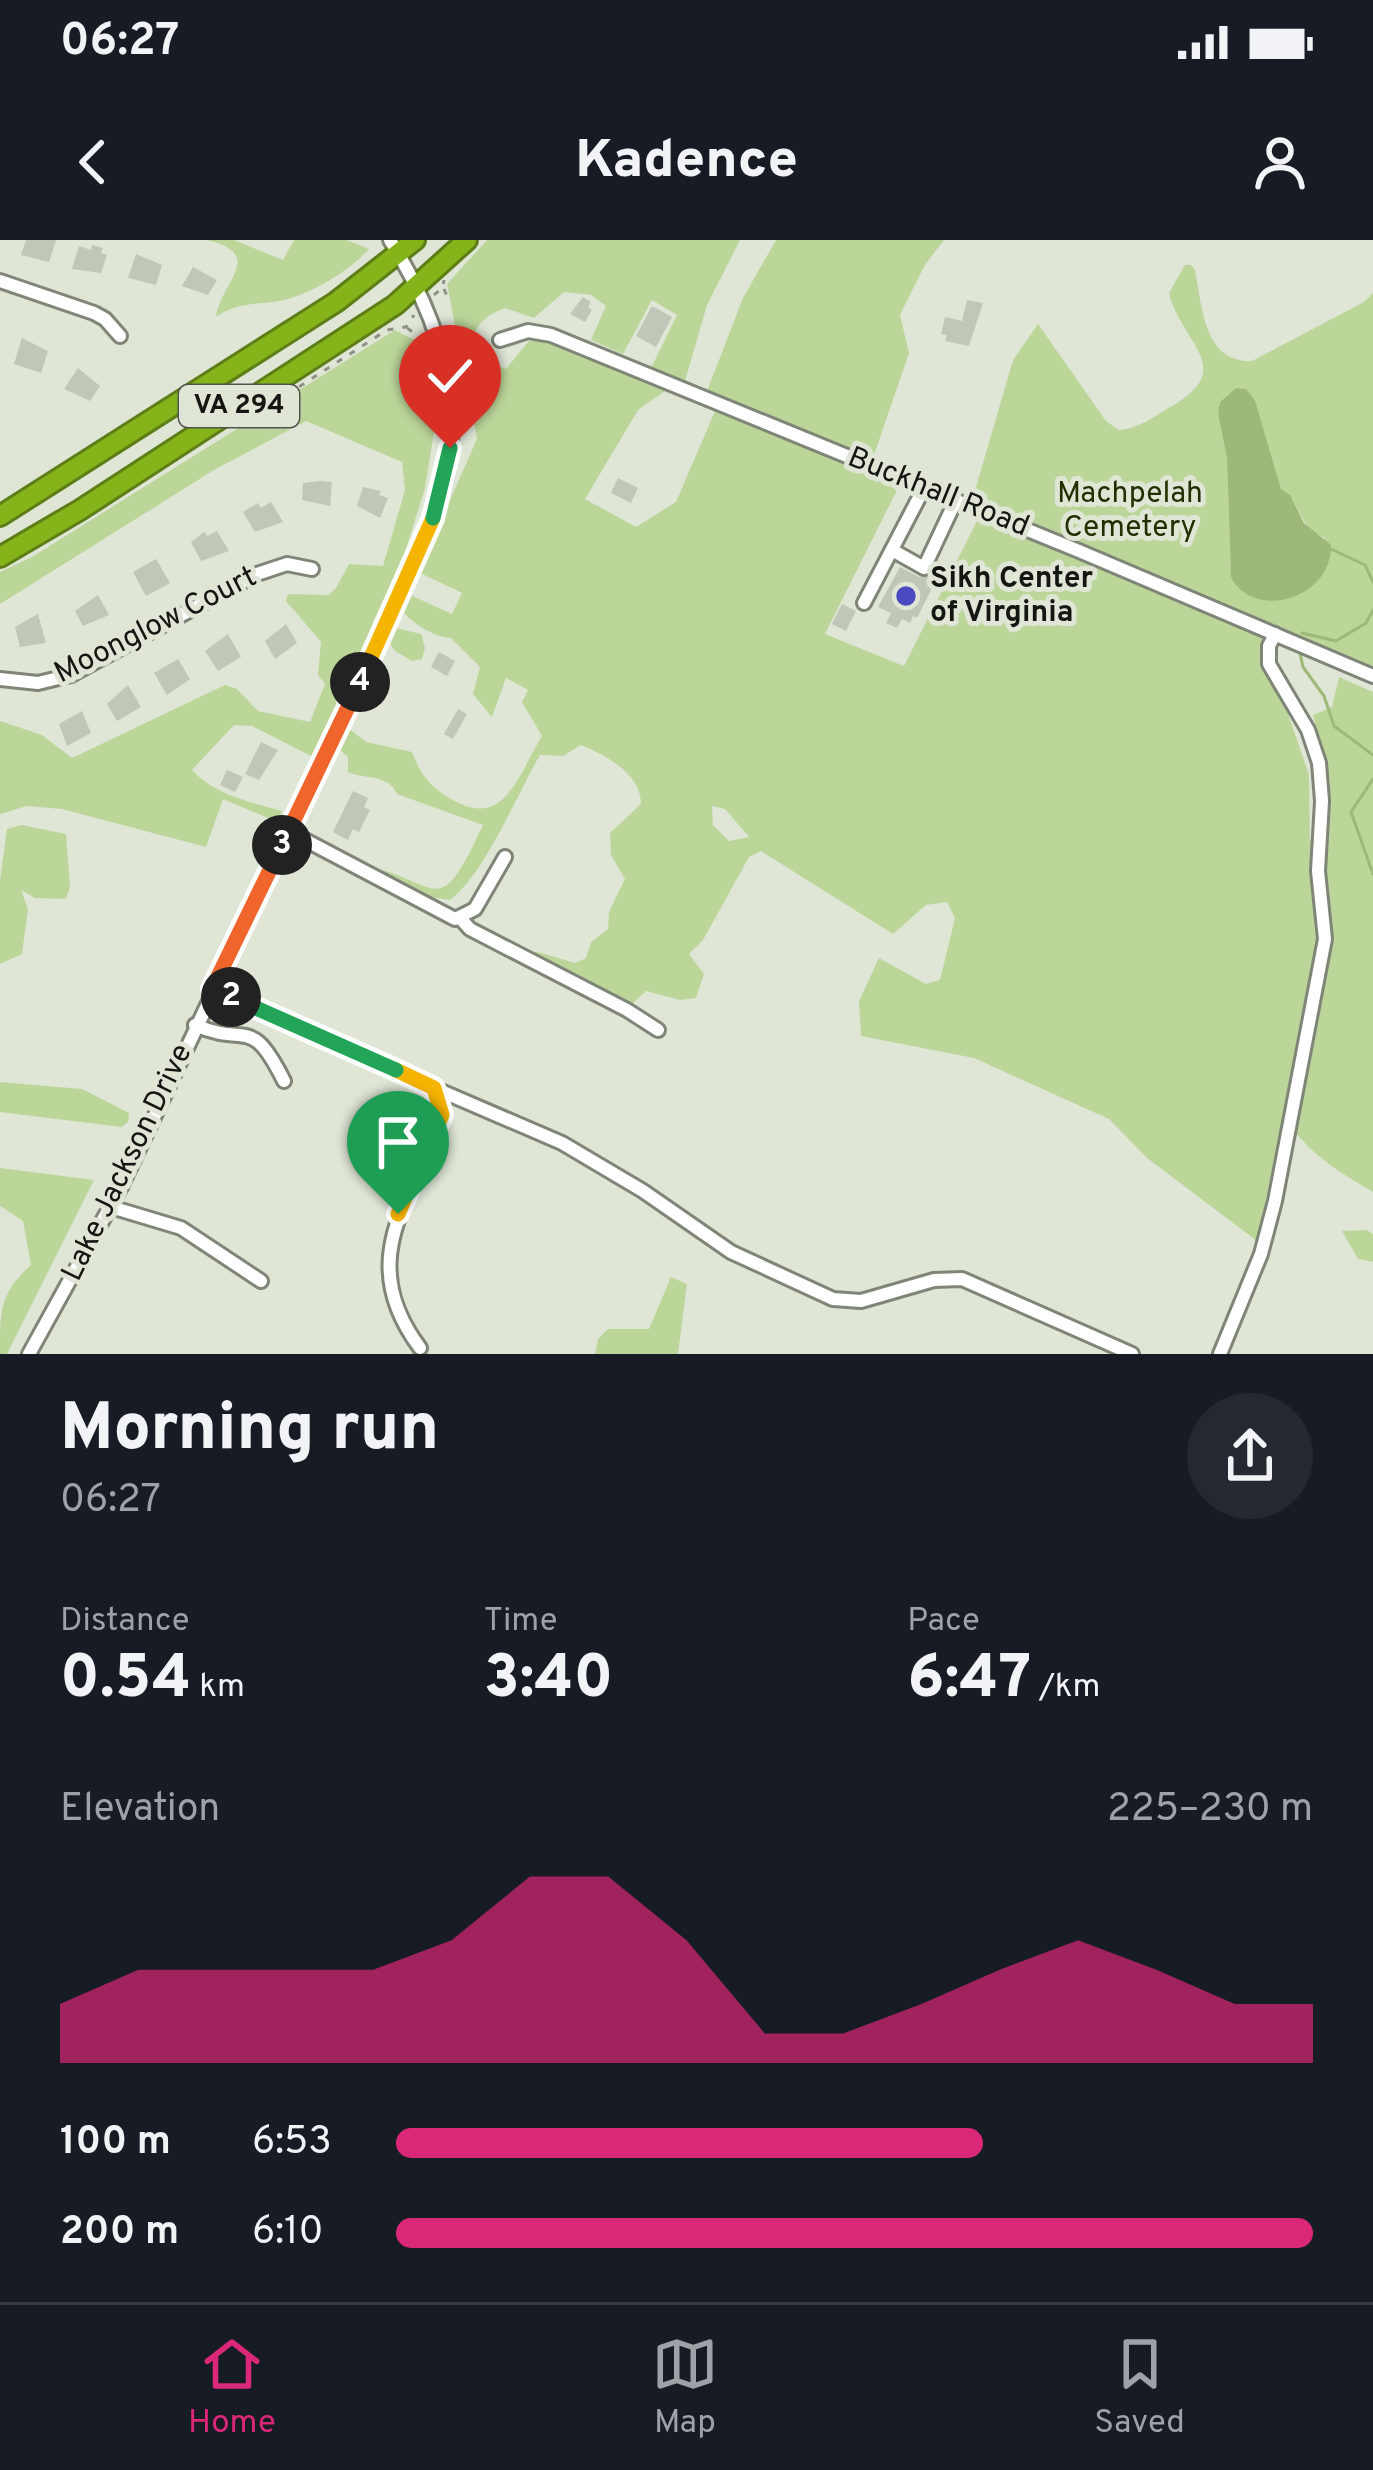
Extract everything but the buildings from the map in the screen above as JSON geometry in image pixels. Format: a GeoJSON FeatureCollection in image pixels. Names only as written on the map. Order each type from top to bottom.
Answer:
{"type":"FeatureCollection","features":[{"type":"Feature","properties":{"kind":"highway","name":"VA 294"},"geometry":{"type":"LineString","coordinates":[[0,516],[336,302],[394,247],[415,240]]}},
{"type":"Feature","properties":{"kind":"highway","name":"VA 294"},"geometry":{"type":"LineString","coordinates":[[0,557],[99,498],[419,286],[467,240]]}},
{"type":"Feature","properties":{"kind":"street","name":"Lake Jackson Drive"},"geometry":{"type":"LineString","coordinates":[[29,1354],[111,1207],[404,590],[447,471],[446,372],[434,322],[419,286],[394,247]]}},
{"type":"Feature","properties":{"kind":"street"},"geometry":{"type":"LineString","coordinates":[[0,281],[94,313],[120,336]]}},
{"type":"Feature","properties":{"kind":"street","name":"Buckhall Road"},"geometry":{"type":"LineString","coordinates":[[500,340],[528,332],[551,335],[1373,676]]}},
{"type":"Feature","properties":{"kind":"street"},"geometry":{"type":"LineString","coordinates":[[864,604],[924,488]]}},
{"type":"Feature","properties":{"kind":"street"},"geometry":{"type":"LineString","coordinates":[[892,550],[924,568],[956,500]]}},
{"type":"Feature","properties":{"kind":"street","name":"Moonglow Court"},"geometry":{"type":"LineString","coordinates":[[0,679],[38,683],[71,675],[257,574],[287,564],[312,569]]}},
{"type":"Feature","properties":{"kind":"street"},"geometry":{"type":"LineString","coordinates":[[1220,1354],[1261,1254],[1270,1219],[1324,939],[1318,871],[1322,801],[1318,763],[1308,730],[1269,664],[1275,634]]}},
{"type":"Feature","properties":{"kind":"street"},"geometry":{"type":"LineString","coordinates":[[288,831],[447,918],[460,919],[470,929],[658,1030]]}},
{"type":"Feature","properties":{"kind":"street"},"geometry":{"type":"LineString","coordinates":[[460,919],[475,908],[505,857]]}},
{"type":"Feature","properties":{"kind":"street"},"geometry":{"type":"LineString","coordinates":[[212,989],[562,1143],[731,1252],[833,1299],[861,1301],[934,1280],[962,1279],[1132,1354]]}},
{"type":"Feature","properties":{"kind":"street"},"geometry":{"type":"LineString","coordinates":[[195,1025],[257,1040],[284,1081]]}},
{"type":"Feature","properties":{"kind":"street"},"geometry":{"type":"LineString","coordinates":[[420,1348],[392,1297],[388,1255],[398,1214],[442,1115],[434,1088]]}},
{"type":"Feature","properties":{"kind":"street"},"geometry":{"type":"LineString","coordinates":[[111,1207],[182,1228],[261,1281]]}},
{"type":"Feature","properties":{"kind":"path"},"geometry":{"type":"LineString","coordinates":[[443,287],[449,301]]}},
{"type":"Feature","properties":{"kind":"path"},"geometry":{"type":"LineString","coordinates":[[406,327],[420,337]]}},
{"type":"Feature","properties":{"kind":"green space"},"geometry":{"type":"Polygon","coordinates":[[[206,240],[234,240],[283,260],[294,240],[347,240],[369,249],[339,274],[303,294],[239,306],[216,317],[237,262],[234,253],[206,240]]]}},
{"type":"Feature","properties":{"kind":"green space"},"geometry":{"type":"Polygon","coordinates":[[[487,240],[740,240],[707,305],[685,381],[651,368],[677,315],[652,300],[623,354],[591,340],[606,306],[591,295],[564,292],[534,318],[505,308],[492,314],[479,325],[471,343],[481,359],[506,369],[529,341],[550,341],[666,390],[638,410],[585,499],[636,527],[676,502],[715,411],[900,484],[825,634],[904,666],[979,517],[1263,638],[1260,656],[1287,711],[1309,775],[1310,841],[1330,781],[1313,715],[1332,707],[1339,677],[1373,692],[1373,1192],[1324,1160],[1284,1118],[1257,1241],[1147,1158],[1109,1119],[974,1058],[861,1036],[859,1001],[879,958],[926,984],[940,980],[955,918],[947,902],[926,905],[893,934],[761,851],[749,857],[703,940],[689,954],[704,974],[696,998],[680,1000],[646,991],[633,1003],[527,952],[575,963],[586,958],[591,942],[608,929],[609,912],[625,879],[611,855],[610,833],[641,804],[639,793],[621,767],[581,745],[563,756],[540,755],[488,853],[450,900],[427,897],[361,864],[423,886],[445,886],[456,876],[483,825],[397,794],[382,780],[348,772],[348,757],[338,748],[348,728],[366,742],[412,752],[433,786],[453,800],[486,808],[508,793],[542,736],[522,702],[528,690],[506,678],[492,717],[473,694],[480,667],[451,638],[423,628],[401,609],[408,594],[452,614],[462,593],[418,572],[477,439],[447,284],[487,240]],[[712,806],[713,825],[729,841],[749,837],[725,809],[712,806]]]}},
{"type":"Feature","properties":{"kind":"green space"},"geometry":{"type":"Polygon","coordinates":[[[776,240],[944,240],[925,265],[900,315],[909,353],[873,458],[707,391],[743,298],[776,240]]]}},
{"type":"Feature","properties":{"kind":"green space","name":"Machpelah Cemetery"},"geometry":{"type":"Polygon","coordinates":[[[1185,265],[1191,265],[1214,342],[1236,359],[1252,361],[1373,293],[1373,667],[972,501],[1013,360],[1038,324],[1106,421],[1119,430],[1146,421],[1191,392],[1203,367],[1169,293],[1185,265]],[[1236,388],[1220,402],[1218,413],[1227,459],[1231,577],[1243,592],[1270,600],[1325,538],[1310,528],[1281,489],[1255,400],[1246,389],[1236,388]]]}},
{"type":"Feature","properties":{"kind":"green space"},"geometry":{"type":"Polygon","coordinates":[[[395,330],[424,345],[435,426],[425,488],[400,568],[317,759],[252,726],[234,725],[192,770],[222,792],[282,811],[279,818],[223,799],[206,847],[62,809],[27,806],[0,814],[0,721],[42,735],[72,758],[225,685],[237,689],[258,711],[310,722],[325,684],[318,675],[321,642],[286,601],[288,594],[328,595],[349,564],[383,566],[405,490],[402,462],[306,421],[214,470],[0,604],[0,572],[32,557],[395,330]]]}},
{"type":"Feature","properties":{"kind":"green space"},"geometry":{"type":"Polygon","coordinates":[[[396,628],[421,634],[422,659],[412,661],[395,651],[389,642],[396,628]]]}},
{"type":"Feature","properties":{"kind":"green space"},"geometry":{"type":"Polygon","coordinates":[[[22,825],[66,834],[70,887],[66,899],[35,898],[21,890],[28,909],[22,954],[0,964],[0,880],[7,829],[22,825]]]}},
{"type":"Feature","properties":{"kind":"green space"},"geometry":{"type":"Polygon","coordinates":[[[0,1082],[82,1089],[129,1113],[128,1122],[122,1127],[0,1112],[0,1082]]]}},
{"type":"Feature","properties":{"kind":"green space"},"geometry":{"type":"Polygon","coordinates":[[[0,1168],[94,1180],[7,1354],[0,1354],[4,1303],[13,1284],[31,1265],[23,1221],[0,1206],[0,1168]]]}},
{"type":"Feature","properties":{"kind":"green space"},"geometry":{"type":"Polygon","coordinates":[[[1342,1231],[1373,1234],[1373,1262],[1358,1259],[1342,1231]]]}},
{"type":"Feature","properties":{"kind":"green space"},"geometry":{"type":"Polygon","coordinates":[[[671,1277],[687,1284],[678,1354],[595,1354],[598,1339],[608,1329],[649,1329],[671,1277]]]}},
{"type":"Feature","properties":{"kind":"shaded area"},"geometry":{"type":"Polygon","coordinates":[[[1236,388],[1246,389],[1255,400],[1281,489],[1290,495],[1304,523],[1331,545],[1319,579],[1290,598],[1256,598],[1242,591],[1231,577],[1227,459],[1218,413],[1220,402],[1236,388]]]}},
{"type":"Feature","properties":{"kind":"waterway"},"geometry":{"type":"LineString","coordinates":[[1331,549],[1365,565],[1373,582]]}},
{"type":"Feature","properties":{"kind":"waterway"},"geometry":{"type":"LineString","coordinates":[[1302,633],[1336,641],[1366,623],[1373,610]]}},
{"type":"Feature","properties":{"kind":"waterway"},"geometry":{"type":"LineString","coordinates":[[1300,653],[1303,667],[1324,696],[1334,726],[1373,755]]}},
{"type":"Feature","properties":{"kind":"waterway"},"geometry":{"type":"LineString","coordinates":[[1373,779],[1351,812],[1373,874]]}},
{"type":"Feature","properties":{"kind":"place","name":"Sikh Center of Virginia"},"geometry":{"type":"Point","coordinates":[906,596]}},
{"type":"Feature","properties":{"kind":"route"},"geometry":{"type":"LineString","coordinates":[[398,1214],[439,1128],[442,1105],[434,1088],[212,989],[404,590],[440,496],[450,448]]}}]}
